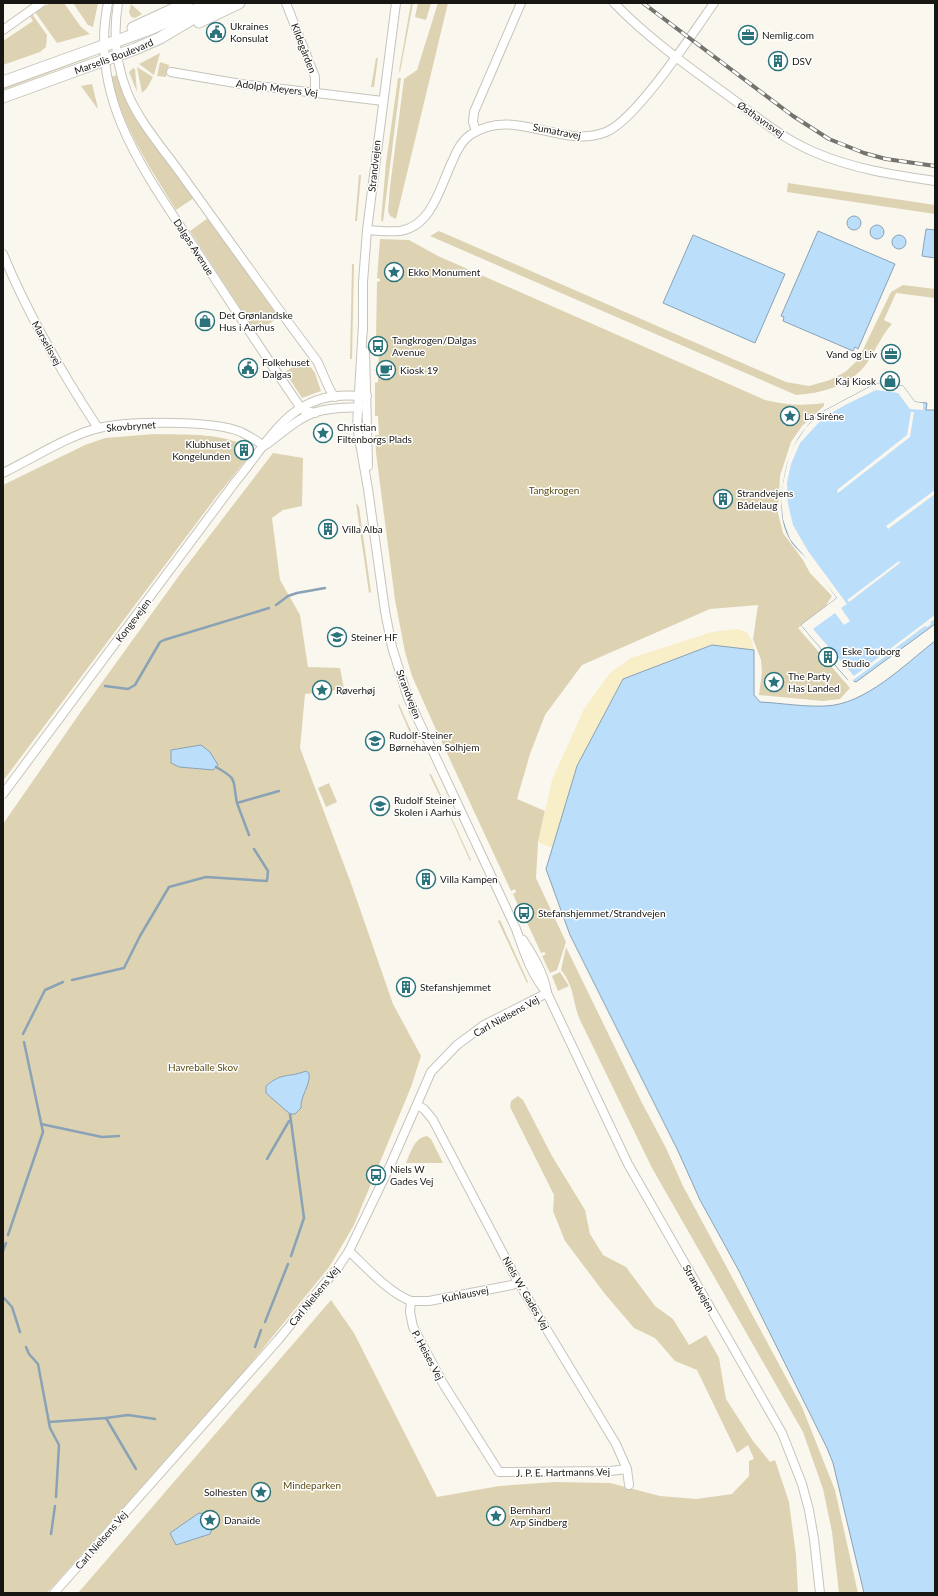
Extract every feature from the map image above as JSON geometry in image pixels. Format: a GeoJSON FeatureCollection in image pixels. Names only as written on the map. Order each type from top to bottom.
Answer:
{"type":"FeatureCollection","features":[{"type":"Feature","properties":{"kind":"main road"},"geometry":{"type":"LineString","coordinates":[[116,38],[187,3]]}},
{"type":"Feature","properties":{"kind":"main road","name":"Marselis Boulevard"},"geometry":{"type":"LineString","coordinates":[[3,82],[91,51],[116,38],[210,3]]}},
{"type":"Feature","properties":{"kind":"main road","name":"Marselis Boulevard"},"geometry":{"type":"LineString","coordinates":[[3,97],[105,61],[160,38],[219,3]]}},
{"type":"Feature","properties":{"kind":"main road"},"geometry":{"type":"LineString","coordinates":[[160,38],[210,18],[239,3]]}},
{"type":"Feature","properties":{"kind":"street"},"geometry":{"type":"LineString","coordinates":[[3,30],[41,3]]}},
{"type":"Feature","properties":{"kind":"street","name":"Dalgas Avenue"},"geometry":{"type":"LineString","coordinates":[[108,3],[104,27],[105,61],[115,109],[135,155],[301,408]]}},
{"type":"Feature","properties":{"kind":"street"},"geometry":{"type":"LineString","coordinates":[[118,3],[116,38],[118,56],[127,93],[139,114],[317,361],[325,376],[330,392],[335,396]]}},
{"type":"Feature","properties":{"kind":"street","name":"Kildegården"},"geometry":{"type":"LineString","coordinates":[[286,3],[315,77],[315,93]]}},
{"type":"Feature","properties":{"kind":"street"},"geometry":{"type":"LineString","coordinates":[[476,131],[473,122],[474,112],[521,3]]}},
{"type":"Feature","properties":{"kind":"street","name":"Østhavnsvej"},"geometry":{"type":"LineString","coordinates":[[614,3],[628,17],[675,56],[778,132],[813,152],[856,168],[935,181]]}},
{"type":"Feature","properties":{"kind":"street","name":"Sumatravej"},"geometry":{"type":"LineString","coordinates":[[367,230],[402,231],[419,224],[431,209],[461,145],[476,131],[490,126],[506,123],[575,136],[594,136],[607,132],[620,124],[638,105],[714,3]]}},
{"type":"Feature","properties":{"kind":"street","name":"Strandvejen"},"geometry":{"type":"LineString","coordinates":[[397,5],[367,230],[363,325],[357,408],[357,426],[368,489],[387,623],[406,690],[516,929],[525,956],[537,981],[547,993],[628,1164],[782,1433],[802,1484],[809,1510],[817,1560],[820,1593]]}},
{"type":"Feature","properties":{"kind":"street","name":"Adolph Meyers Vej"},"geometry":{"type":"LineString","coordinates":[[171,72],[241,84],[383,101]]}},
{"type":"Feature","properties":{"kind":"street","name":"Marselisvej"},"geometry":{"type":"LineString","coordinates":[[3,254],[25,303],[50,349],[98,428]]}},
{"type":"Feature","properties":{"kind":"street","name":"Strandvejen"},"geometry":{"type":"LineString","coordinates":[[363,325],[367,396],[368,489]]}},
{"type":"Feature","properties":{"kind":"street"},"geometry":{"type":"LineString","coordinates":[[264,446],[271,434],[283,421],[301,408],[335,396],[367,396]]}},
{"type":"Feature","properties":{"kind":"street"},"geometry":{"type":"LineString","coordinates":[[264,446],[294,424],[315,412],[332,408],[367,407]]}},
{"type":"Feature","properties":{"kind":"street"},"geometry":{"type":"LineString","coordinates":[[301,408],[305,411],[315,412]]}},
{"type":"Feature","properties":{"kind":"street","name":"Skovbrynet"},"geometry":{"type":"LineString","coordinates":[[3,473],[98,428],[151,424],[203,425],[240,432],[264,446]]}},
{"type":"Feature","properties":{"kind":"street","name":"Kongevejen"},"geometry":{"type":"LineString","coordinates":[[3,794],[236,481],[264,446]]}},
{"type":"Feature","properties":{"kind":"street","name":"Carl Nielsens Vej"},"geometry":{"type":"LineString","coordinates":[[54,1593],[278,1340],[328,1280],[349,1252],[431,1072],[457,1045],[484,1025],[547,993]]}},
{"type":"Feature","properties":{"kind":"street","name":"Niels W. Gades Vej"},"geometry":{"type":"LineString","coordinates":[[417,1105],[424,1109],[434,1120],[518,1282],[616,1444],[627,1469],[629,1485]]}},
{"type":"Feature","properties":{"kind":"street"},"geometry":{"type":"LineString","coordinates":[[349,1252],[393,1291],[402,1298],[411,1301]]}},
{"type":"Feature","properties":{"kind":"street","name":"Kuhlausvej"},"geometry":{"type":"LineString","coordinates":[[411,1301],[428,1302],[512,1285],[518,1282]]}},
{"type":"Feature","properties":{"kind":"street","name":"P. Heises Vej"},"geometry":{"type":"LineString","coordinates":[[411,1301],[410,1312],[413,1327],[444,1385],[499,1472]]}},
{"type":"Feature","properties":{"kind":"street","name":"J. P. E. Hartmanns Vej"},"geometry":{"type":"LineString","coordinates":[[499,1472],[610,1471],[627,1469]]}},
{"type":"Feature","properties":{"kind":"street"},"geometry":{"type":"LineString","coordinates":[[816,1593],[817,1560]]}},
{"type":"Feature","properties":{"kind":"green space"},"geometry":{"type":"Polygon","coordinates":[[[50,3],[64,3],[81,27],[90,34],[57,43],[35,12],[50,3]]]}},
{"type":"Feature","properties":{"kind":"green space"},"geometry":{"type":"Polygon","coordinates":[[[73,3],[98,3],[93,27],[88,25],[73,3]]]}},
{"type":"Feature","properties":{"kind":"green space"},"geometry":{"type":"Polygon","coordinates":[[[411,3],[413,3],[400,72],[399,71],[411,3]]]}},
{"type":"Feature","properties":{"kind":"green space"},"geometry":{"type":"Polygon","coordinates":[[[418,3],[431,3],[426,20],[415,17],[418,3]]]}},
{"type":"Feature","properties":{"kind":"green space"},"geometry":{"type":"Polygon","coordinates":[[[438,3],[448,3],[396,219],[390,216],[388,211],[404,79],[417,70],[438,3]]]}},
{"type":"Feature","properties":{"kind":"green space"},"geometry":{"type":"Polygon","coordinates":[[[131,4],[142,14],[135,18],[131,17],[129,12],[131,4]]]}},
{"type":"Feature","properties":{"kind":"green space"},"geometry":{"type":"Polygon","coordinates":[[[32,14],[47,35],[46,47],[40,52],[3,65],[3,41],[33,21],[30,16],[32,14]]]}},
{"type":"Feature","properties":{"kind":"green space"},"geometry":{"type":"Polygon","coordinates":[[[160,53],[154,75],[139,64],[160,53]]]}},
{"type":"Feature","properties":{"kind":"green space"},"geometry":{"type":"Polygon","coordinates":[[[89,56],[89,58],[3,90],[3,87],[89,56]]]}},
{"type":"Feature","properties":{"kind":"green space"},"geometry":{"type":"Polygon","coordinates":[[[376,58],[378,58],[374,87],[371,87],[376,58]]]}},
{"type":"Feature","properties":{"kind":"green space"},"geometry":{"type":"Polygon","coordinates":[[[160,62],[169,65],[166,77],[157,76],[160,62]]]}},
{"type":"Feature","properties":{"kind":"green space"},"geometry":{"type":"Polygon","coordinates":[[[137,67],[153,77],[147,88],[142,93],[137,67]]]}},
{"type":"Feature","properties":{"kind":"green space"},"geometry":{"type":"Polygon","coordinates":[[[133,68],[135,69],[137,92],[129,72],[133,68]]]}},
{"type":"Feature","properties":{"kind":"green space"},"geometry":{"type":"Polygon","coordinates":[[[117,75],[125,98],[134,113],[194,198],[176,210],[138,146],[122,113],[111,77],[117,75]]]}},
{"type":"Feature","properties":{"kind":"green space"},"geometry":{"type":"Polygon","coordinates":[[[398,78],[401,78],[383,222],[381,220],[386,163],[398,78]]]}},
{"type":"Feature","properties":{"kind":"green space"},"geometry":{"type":"Polygon","coordinates":[[[92,84],[98,108],[81,86],[92,84]]]}},
{"type":"Feature","properties":{"kind":"green space"},"geometry":{"type":"Polygon","coordinates":[[[359,175],[361,175],[357,221],[355,221],[359,175]]]}},
{"type":"Feature","properties":{"kind":"green space"},"geometry":{"type":"Polygon","coordinates":[[[788,183],[935,205],[935,214],[787,192],[788,183]]]}},
{"type":"Feature","properties":{"kind":"green space"},"geometry":{"type":"Polygon","coordinates":[[[208,218],[275,312],[276,319],[259,331],[255,331],[190,231],[208,218]]]}},
{"type":"Feature","properties":{"kind":"green space"},"geometry":{"type":"Polygon","coordinates":[[[439,231],[786,382],[809,386],[830,380],[845,372],[858,360],[891,292],[903,285],[935,289],[935,298],[896,293],[884,320],[892,324],[867,363],[860,371],[844,383],[835,387],[796,395],[430,236],[439,231]]]}},
{"type":"Feature","properties":{"kind":"green space","name":"Tangkrogen"},"geometry":{"type":"Polygon","coordinates":[[[380,239],[409,240],[438,256],[765,400],[794,404],[824,403],[824,406],[802,426],[791,442],[780,476],[778,513],[783,533],[803,560],[810,573],[832,596],[825,607],[798,628],[850,688],[840,699],[823,701],[759,695],[762,672],[761,660],[753,639],[758,605],[710,609],[582,665],[545,715],[530,754],[517,799],[545,811],[538,842],[536,878],[566,942],[557,970],[550,973],[542,956],[546,954],[544,952],[541,953],[524,916],[527,915],[524,909],[520,910],[513,894],[516,892],[515,889],[511,891],[412,676],[405,652],[395,600],[376,453],[375,435],[379,435],[378,416],[375,416],[375,383],[378,382],[379,341],[376,340],[377,282],[380,281],[380,279],[377,278],[380,239]]]}},
{"type":"Feature","properties":{"kind":"green space"},"geometry":{"type":"Polygon","coordinates":[[[352,264],[354,264],[352,359],[350,359],[352,264]]]}},
{"type":"Feature","properties":{"kind":"green space"},"geometry":{"type":"Polygon","coordinates":[[[305,359],[315,373],[321,391],[302,398],[285,372],[305,359]]]}},
{"type":"Feature","properties":{"kind":"green space"},"geometry":{"type":"Polygon","coordinates":[[[154,434],[218,437],[242,444],[254,450],[216,497],[3,781],[3,485],[85,445],[105,438],[154,434]]]}},
{"type":"Feature","properties":{"kind":"green space","name":"Havreballe Skov"},"geometry":{"type":"Polygon","coordinates":[[[273,453],[303,458],[302,506],[283,510],[272,518],[280,580],[300,615],[308,667],[340,668],[344,689],[305,694],[300,748],[352,886],[393,1004],[421,1056],[411,1087],[354,1225],[330,1266],[243,1373],[47,1593],[3,1593],[3,824],[82,710],[181,573],[273,453]]]}},
{"type":"Feature","properties":{"kind":"green space"},"geometry":{"type":"Polygon","coordinates":[[[356,503],[359,507],[371,592],[369,593],[356,503]]]}},
{"type":"Feature","properties":{"kind":"green space"},"geometry":{"type":"Polygon","coordinates":[[[399,704],[417,744],[415,745],[398,705],[399,704]]]}},
{"type":"Feature","properties":{"kind":"green space"},"geometry":{"type":"Polygon","coordinates":[[[429,774],[431,774],[446,806],[445,807],[429,774]]]}},
{"type":"Feature","properties":{"kind":"green space"},"geometry":{"type":"Polygon","coordinates":[[[329,783],[337,802],[326,807],[318,788],[329,783]]]}},
{"type":"Feature","properties":{"kind":"green space"},"geometry":{"type":"Polygon","coordinates":[[[448,812],[471,860],[470,861],[448,812]]]}},
{"type":"Feature","properties":{"kind":"green space"},"geometry":{"type":"Polygon","coordinates":[[[500,920],[528,982],[527,983],[498,921],[500,920]]]}},
{"type":"Feature","properties":{"kind":"green space"},"geometry":{"type":"Polygon","coordinates":[[[566,947],[641,1101],[666,1148],[683,1186],[802,1407],[835,1490],[858,1593],[839,1593],[832,1532],[823,1489],[803,1432],[652,1168],[577,1013],[569,982],[561,970],[566,947]]]}},
{"type":"Feature","properties":{"kind":"green space"},"geometry":{"type":"Polygon","coordinates":[[[560,972],[569,986],[558,991],[552,976],[560,972]]]}},
{"type":"Feature","properties":{"kind":"green space","name":"Mindeparken"},"geometry":{"type":"Polygon","coordinates":[[[518,1096],[523,1100],[552,1156],[585,1210],[590,1234],[603,1255],[626,1267],[655,1306],[673,1319],[689,1345],[706,1335],[719,1358],[726,1399],[753,1441],[770,1462],[775,1460],[789,1502],[796,1555],[798,1593],[78,1593],[331,1300],[354,1333],[437,1497],[499,1486],[555,1482],[610,1483],[660,1496],[696,1499],[732,1494],[749,1476],[749,1461],[754,1459],[748,1445],[737,1453],[697,1370],[675,1361],[655,1338],[634,1328],[605,1294],[565,1241],[553,1211],[554,1195],[510,1107],[511,1101],[518,1096]]]}},
{"type":"Feature","properties":{"kind":"green space"},"geometry":{"type":"Polygon","coordinates":[[[427,1136],[431,1139],[443,1163],[406,1163],[411,1150],[416,1143],[423,1137],[427,1136]]]}},
{"type":"Feature","properties":{"kind":"sand"},"geometry":{"type":"Polygon","coordinates":[[[737,629],[746,632],[752,641],[754,650],[712,645],[577,766],[552,848],[538,842],[552,780],[584,709],[610,673],[631,658],[712,632],[737,629]]]}},
{"type":"Feature","properties":{"kind":"water"},"geometry":{"type":"Polygon","coordinates":[[[851,216],[857,216],[861,220],[861,226],[857,230],[851,230],[847,226],[847,220],[851,216]]]}},
{"type":"Feature","properties":{"kind":"water"},"geometry":{"type":"Polygon","coordinates":[[[874,225],[880,225],[884,229],[884,235],[880,239],[874,239],[870,235],[870,229],[874,225]]]}},
{"type":"Feature","properties":{"kind":"water"},"geometry":{"type":"Polygon","coordinates":[[[926,229],[935,230],[935,258],[922,256],[926,229]]]}},
{"type":"Feature","properties":{"kind":"water"},"geometry":{"type":"Polygon","coordinates":[[[818,231],[895,264],[858,349],[855,347],[853,351],[783,321],[784,317],[781,316],[818,231]]]}},
{"type":"Feature","properties":{"kind":"water"},"geometry":{"type":"Polygon","coordinates":[[[693,235],[785,274],[755,343],[663,303],[693,235]]]}},
{"type":"Feature","properties":{"kind":"water"},"geometry":{"type":"Polygon","coordinates":[[[899,235],[904,237],[906,242],[904,247],[899,249],[894,247],[892,242],[894,237],[899,235]]]}},
{"type":"Feature","properties":{"kind":"water"},"geometry":{"type":"Polygon","coordinates":[[[881,383],[903,386],[915,402],[927,403],[926,410],[935,410],[935,624],[856,682],[847,679],[801,625],[837,598],[816,568],[790,539],[783,521],[782,495],[790,455],[800,436],[807,427],[824,411],[875,384],[881,383]]]}},
{"type":"Feature","properties":{"kind":"water"},"geometry":{"type":"Polygon","coordinates":[[[935,641],[935,1593],[864,1593],[833,1463],[827,1448],[739,1271],[700,1200],[678,1151],[570,935],[546,869],[577,766],[623,679],[712,645],[754,650],[754,695],[760,702],[825,706],[840,704],[855,699],[869,691],[897,672],[935,641]]]}},
{"type":"Feature","properties":{"kind":"water"},"geometry":{"type":"Polygon","coordinates":[[[201,745],[210,752],[218,765],[213,770],[179,767],[171,763],[171,750],[201,745]]]}},
{"type":"Feature","properties":{"kind":"water"},"geometry":{"type":"Polygon","coordinates":[[[306,1071],[309,1073],[309,1077],[302,1099],[301,1108],[295,1114],[290,1114],[266,1093],[266,1086],[281,1077],[306,1071]]]}},
{"type":"Feature","properties":{"kind":"water"},"geometry":{"type":"Polygon","coordinates":[[[199,1513],[205,1514],[212,1529],[210,1534],[176,1545],[170,1533],[199,1513]]]}},
{"type":"Feature","properties":{"kind":"pier"},"geometry":{"type":"Polygon","coordinates":[[[881,383],[903,386],[915,402],[923,403],[923,410],[910,409],[898,393],[876,390],[845,405],[823,418],[800,443],[791,464],[787,483],[788,504],[793,525],[808,551],[847,604],[841,608],[850,621],[844,625],[835,613],[813,629],[854,676],[935,615],[935,619],[930,622],[931,624],[927,627],[925,626],[894,649],[895,651],[891,654],[890,653],[853,680],[855,684],[850,682],[801,625],[837,598],[790,539],[783,519],[781,497],[789,456],[806,427],[824,411],[875,384],[881,383]]]}},
{"type":"Feature","properties":{"kind":"pier"},"geometry":{"type":"Polygon","coordinates":[[[911,412],[914,412],[910,437],[838,493],[837,490],[907,435],[911,412]]]}},
{"type":"Feature","properties":{"kind":"pier"},"geometry":{"type":"Polygon","coordinates":[[[935,490],[935,494],[888,529],[886,526],[935,490]]]}},
{"type":"Feature","properties":{"kind":"pier"},"geometry":{"type":"Polygon","coordinates":[[[899,561],[900,563],[849,602],[847,600],[899,561]]]}},
{"type":"Feature","properties":{"kind":"waterway"},"geometry":{"type":"LineString","coordinates":[[276,605],[288,596],[325,588]]}},
{"type":"Feature","properties":{"kind":"waterway"},"geometry":{"type":"LineString","coordinates":[[105,686],[128,689],[135,685],[160,642],[164,640],[269,608]]}},
{"type":"Feature","properties":{"kind":"waterway"},"geometry":{"type":"LineString","coordinates":[[216,767],[228,775],[233,781],[237,803]]}},
{"type":"Feature","properties":{"kind":"waterway"},"geometry":{"type":"LineString","coordinates":[[249,835],[237,803],[279,791]]}},
{"type":"Feature","properties":{"kind":"waterway"},"geometry":{"type":"LineString","coordinates":[[72,980],[124,968],[140,936],[169,887],[206,877],[267,881],[268,871],[254,849]]}},
{"type":"Feature","properties":{"kind":"waterway"},"geometry":{"type":"LineString","coordinates":[[23,1034],[45,990],[63,982]]}},
{"type":"Feature","properties":{"kind":"waterway"},"geometry":{"type":"LineString","coordinates":[[8,1235],[43,1132],[24,1042]]}},
{"type":"Feature","properties":{"kind":"waterway"},"geometry":{"type":"LineString","coordinates":[[290,1114],[304,1218],[291,1256]]}},
{"type":"Feature","properties":{"kind":"waterway"},"geometry":{"type":"LineString","coordinates":[[267,1159],[289,1121]]}},
{"type":"Feature","properties":{"kind":"waterway"},"geometry":{"type":"LineString","coordinates":[[41,1124],[102,1137],[119,1136]]}},
{"type":"Feature","properties":{"kind":"waterway"},"geometry":{"type":"LineString","coordinates":[[3,1251],[6,1243]]}},
{"type":"Feature","properties":{"kind":"waterway"},"geometry":{"type":"LineString","coordinates":[[265,1322],[288,1264]]}},
{"type":"Feature","properties":{"kind":"waterway"},"geometry":{"type":"LineString","coordinates":[[3,1297],[12,1307],[20,1332]]}},
{"type":"Feature","properties":{"kind":"waterway"},"geometry":{"type":"LineString","coordinates":[[255,1347],[261,1330]]}},
{"type":"Feature","properties":{"kind":"waterway"},"geometry":{"type":"LineString","coordinates":[[26,1347],[29,1354],[38,1364],[50,1428],[59,1445],[56,1497]]}},
{"type":"Feature","properties":{"kind":"waterway"},"geometry":{"type":"LineString","coordinates":[[106,1418],[128,1415],[155,1419]]}},
{"type":"Feature","properties":{"kind":"waterway"},"geometry":{"type":"LineString","coordinates":[[49,1422],[106,1418],[136,1469]]}},
{"type":"Feature","properties":{"kind":"waterway"},"geometry":{"type":"LineString","coordinates":[[51,1534],[55,1506]]}},
{"type":"Feature","properties":{"kind":"railway"},"geometry":{"type":"LineString","coordinates":[[643,3],[793,116],[829,139],[864,153],[886,159],[935,166]]}},
{"type":"Feature","properties":{"kind":"place","name":"Ukraines Konsulat"},"geometry":{"type":"Point","coordinates":[216,32]}},
{"type":"Feature","properties":{"kind":"place","name":"Nemlig.com"},"geometry":{"type":"Point","coordinates":[748,35]}},
{"type":"Feature","properties":{"kind":"place","name":"DSV"},"geometry":{"type":"Point","coordinates":[778,61]}},
{"type":"Feature","properties":{"kind":"place","name":"Ekko Monument"},"geometry":{"type":"Point","coordinates":[394,272]}},
{"type":"Feature","properties":{"kind":"place","name":"Det Grønlandske Hus i Aarhus"},"geometry":{"type":"Point","coordinates":[205,321]}},
{"type":"Feature","properties":{"kind":"place","name":"Tangkrogen/Dalgas Avenue"},"geometry":{"type":"Point","coordinates":[378,346]}},
{"type":"Feature","properties":{"kind":"place","name":"Vand og Liv"},"geometry":{"type":"Point","coordinates":[891,354]}},
{"type":"Feature","properties":{"kind":"place","name":"Folkehuset Dalgas"},"geometry":{"type":"Point","coordinates":[248,368]}},
{"type":"Feature","properties":{"kind":"place","name":"Kiosk 19"},"geometry":{"type":"Point","coordinates":[386,370]}},
{"type":"Feature","properties":{"kind":"place","name":"Kaj Kiosk"},"geometry":{"type":"Point","coordinates":[890,381]}},
{"type":"Feature","properties":{"kind":"place","name":"La Sirène"},"geometry":{"type":"Point","coordinates":[790,416]}},
{"type":"Feature","properties":{"kind":"place","name":"Christian Filtenborgs Plads"},"geometry":{"type":"Point","coordinates":[323,433]}},
{"type":"Feature","properties":{"kind":"place","name":"Klubhuset Kongelunden"},"geometry":{"type":"Point","coordinates":[244,450]}},
{"type":"Feature","properties":{"kind":"place","name":"Strandvejens Bådelaug"},"geometry":{"type":"Point","coordinates":[723,499]}},
{"type":"Feature","properties":{"kind":"place","name":"Villa Alba"},"geometry":{"type":"Point","coordinates":[328,529]}},
{"type":"Feature","properties":{"kind":"place","name":"Steiner HF"},"geometry":{"type":"Point","coordinates":[337,637]}},
{"type":"Feature","properties":{"kind":"place","name":"Eske Touborg Studio"},"geometry":{"type":"Point","coordinates":[828,657]}},
{"type":"Feature","properties":{"kind":"place","name":"The Party Has Landed"},"geometry":{"type":"Point","coordinates":[774,682]}},
{"type":"Feature","properties":{"kind":"place","name":"Røverhøj"},"geometry":{"type":"Point","coordinates":[322,690]}},
{"type":"Feature","properties":{"kind":"place","name":"Rudolf-Steiner Børnehaven Solhjem"},"geometry":{"type":"Point","coordinates":[375,741]}},
{"type":"Feature","properties":{"kind":"place","name":"Rudolf Steiner Skolen i Aarhus"},"geometry":{"type":"Point","coordinates":[380,806]}},
{"type":"Feature","properties":{"kind":"place","name":"Villa Kampen"},"geometry":{"type":"Point","coordinates":[426,879]}},
{"type":"Feature","properties":{"kind":"place","name":"Stefanshjemmet/Strandvejen"},"geometry":{"type":"Point","coordinates":[524,913]}},
{"type":"Feature","properties":{"kind":"place","name":"Stefanshjemmet"},"geometry":{"type":"Point","coordinates":[406,987]}},
{"type":"Feature","properties":{"kind":"place","name":"Niels W Gades Vej"},"geometry":{"type":"Point","coordinates":[376,1175]}},
{"type":"Feature","properties":{"kind":"place","name":"Solhesten"},"geometry":{"type":"Point","coordinates":[261,1492]}},
{"type":"Feature","properties":{"kind":"place","name":"Bernhard Arp Sindberg"},"geometry":{"type":"Point","coordinates":[496,1516]}},
{"type":"Feature","properties":{"kind":"place","name":"Danaide"},"geometry":{"type":"Point","coordinates":[210,1520]}}]}
